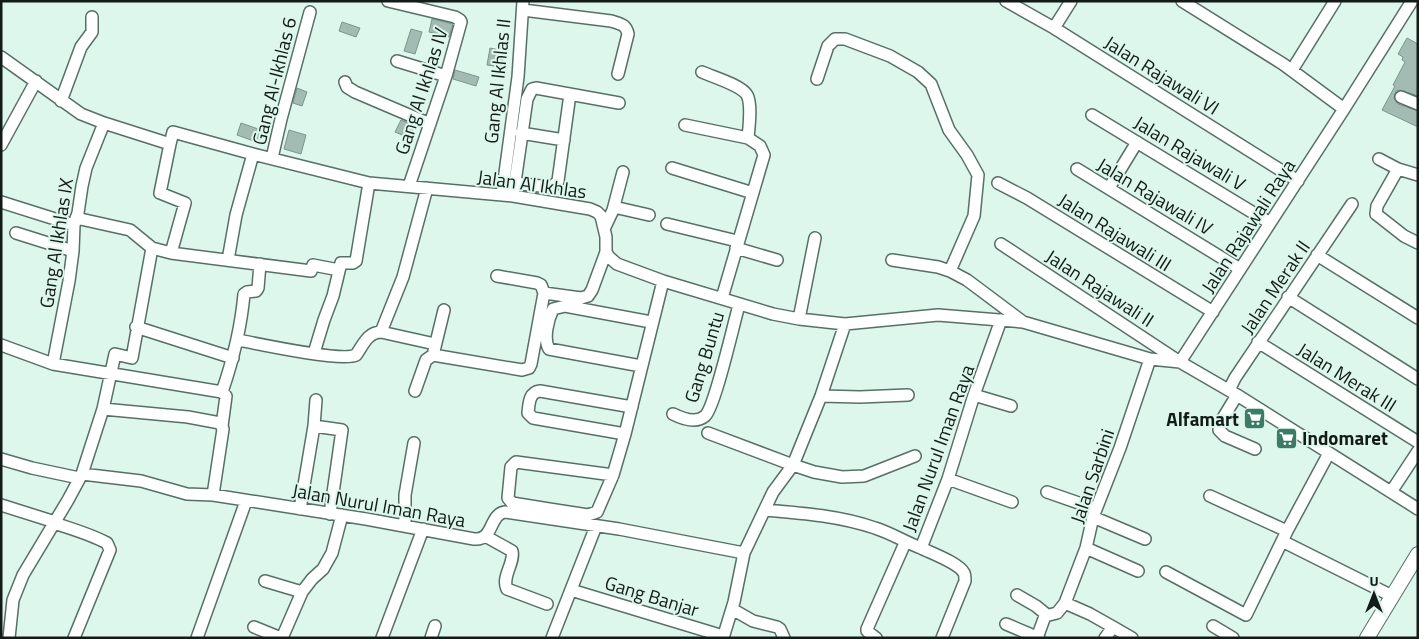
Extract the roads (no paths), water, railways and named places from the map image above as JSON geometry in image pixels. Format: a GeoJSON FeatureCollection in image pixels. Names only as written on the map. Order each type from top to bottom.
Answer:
{"type":"FeatureCollection","features":[{"type":"Feature","properties":{"kind":"main road"},"geometry":{"type":"LineString","coordinates":[[1367,638],[1418,554]]}},
{"type":"Feature","properties":{"kind":"street","name":"Gang Al Ikhlas IV"},"geometry":{"type":"LineString","coordinates":[[388,1],[460,20],[446,76],[409,186]]}},
{"type":"Feature","properties":{"kind":"street","name":"Jalan Rajawali VI"},"geometry":{"type":"LineString","coordinates":[[1006,1],[1054,28],[1298,181]]}},
{"type":"Feature","properties":{"kind":"street"},"geometry":{"type":"LineString","coordinates":[[1054,28],[1071,1]]}},
{"type":"Feature","properties":{"kind":"street"},"geometry":{"type":"LineString","coordinates":[[1182,1],[1292,70],[1344,109]]}},
{"type":"Feature","properties":{"kind":"street"},"geometry":{"type":"LineString","coordinates":[[1292,70],[1336,1]]}},
{"type":"Feature","properties":{"kind":"street","name":"Jalan Rajawali Raya"},"geometry":{"type":"LineString","coordinates":[[1180,362],[1412,1]]}},
{"type":"Feature","properties":{"kind":"street"},"geometry":{"type":"LineString","coordinates":[[523,6],[611,21],[623,25],[627,28],[628,34],[618,74]]}},
{"type":"Feature","properties":{"kind":"street","name":"Gang Al Ikhlas II"},"geometry":{"type":"LineString","coordinates":[[507,195],[523,6]]}},
{"type":"Feature","properties":{"kind":"street","name":"Gang Al-Ikhlas 6"},"geometry":{"type":"LineString","coordinates":[[272,158],[310,12]]}},
{"type":"Feature","properties":{"kind":"street"},"geometry":{"type":"LineString","coordinates":[[61,101],[81,47],[92,32],[92,17]]}},
{"type":"Feature","properties":{"kind":"street"},"geometry":{"type":"LineString","coordinates":[[817,79],[828,46],[835,39],[845,40],[890,56],[918,72],[931,84],[949,130],[978,174],[974,216],[950,271]]}},
{"type":"Feature","properties":{"kind":"street"},"geometry":{"type":"LineString","coordinates":[[1,58],[36,81],[61,101],[103,126],[170,144],[160,193],[185,204],[171,253]]}},
{"type":"Feature","properties":{"kind":"street"},"geometry":{"type":"LineString","coordinates":[[397,61],[446,76]]}},
{"type":"Feature","properties":{"kind":"street"},"geometry":{"type":"LineString","coordinates":[[702,72],[740,88],[746,94],[749,101],[748,138]]}},
{"type":"Feature","properties":{"kind":"street"},"geometry":{"type":"LineString","coordinates":[[1,145],[36,81]]}},
{"type":"Feature","properties":{"kind":"street"},"geometry":{"type":"LineString","coordinates":[[345,82],[346,87],[354,92],[430,124]]}},
{"type":"Feature","properties":{"kind":"street"},"geometry":{"type":"LineString","coordinates":[[507,195],[516,183],[521,133],[528,94],[532,89],[536,88],[619,103]]}},
{"type":"Feature","properties":{"kind":"street"},"geometry":{"type":"LineString","coordinates":[[516,183],[549,187],[556,184],[559,178],[570,94]]}},
{"type":"Feature","properties":{"kind":"street"},"geometry":{"type":"LineString","coordinates":[[1401,98],[1418,104]]}},
{"type":"Feature","properties":{"kind":"street","name":"Jalan Rajawali V"},"geometry":{"type":"LineString","coordinates":[[1092,115],[1270,223]]}},
{"type":"Feature","properties":{"kind":"street"},"geometry":{"type":"LineString","coordinates":[[685,125],[748,138],[760,146],[764,155],[736,244],[722,298]]}},
{"type":"Feature","properties":{"kind":"street","name":"Gang Al Ikhlas IX"},"geometry":{"type":"LineString","coordinates":[[53,364],[69,281],[75,222],[86,168],[103,126]]}},
{"type":"Feature","properties":{"kind":"street","name":"Jalan Al Ikhlas"},"geometry":{"type":"LineString","coordinates":[[170,144],[174,132],[369,183],[507,195],[590,209],[601,216],[605,227]]}},
{"type":"Feature","properties":{"kind":"street"},"geometry":{"type":"LineString","coordinates":[[521,133],[564,140]]}},
{"type":"Feature","properties":{"kind":"street"},"geometry":{"type":"LineString","coordinates":[[1109,188],[1137,142]]}},
{"type":"Feature","properties":{"kind":"street"},"geometry":{"type":"LineString","coordinates":[[228,260],[236,214],[253,154]]}},
{"type":"Feature","properties":{"kind":"street"},"geometry":{"type":"LineString","coordinates":[[1379,159],[1398,169],[1418,175]]}},
{"type":"Feature","properties":{"kind":"street"},"geometry":{"type":"LineString","coordinates":[[672,168],[753,193]]}},
{"type":"Feature","properties":{"kind":"street","name":"Jalan Rajawali IV"},"geometry":{"type":"LineString","coordinates":[[1077,169],[1240,269]]}},
{"type":"Feature","properties":{"kind":"street"},"geometry":{"type":"LineString","coordinates":[[1398,169],[1377,206],[1376,214],[1404,236],[1418,243]]}},
{"type":"Feature","properties":{"kind":"street"},"geometry":{"type":"LineString","coordinates":[[544,293],[581,298],[588,296],[592,290],[606,252],[605,227],[614,208],[623,172]]}},
{"type":"Feature","properties":{"kind":"street"},"geometry":{"type":"LineString","coordinates":[[314,353],[342,262],[353,263],[356,261],[369,183]]}},
{"type":"Feature","properties":{"kind":"street","name":"Jalan Rajawali III"},"geometry":{"type":"LineString","coordinates":[[998,183],[1027,198],[1213,312]]}},
{"type":"Feature","properties":{"kind":"street"},"geometry":{"type":"LineString","coordinates":[[381,332],[403,277],[427,188]]}},
{"type":"Feature","properties":{"kind":"street"},"geometry":{"type":"LineString","coordinates":[[1,202],[75,222],[130,230],[152,248],[171,253],[311,271],[313,265],[339,270]]}},
{"type":"Feature","properties":{"kind":"street","name":"Jalan Merak II"},"geometry":{"type":"LineString","coordinates":[[1255,449],[1225,436],[1219,430],[1220,423],[1233,393],[1235,378],[1352,204]]}},
{"type":"Feature","properties":{"kind":"street"},"geometry":{"type":"LineString","coordinates":[[614,208],[649,215]]}},
{"type":"Feature","properties":{"kind":"street"},"geometry":{"type":"LineString","coordinates":[[667,224],[736,244],[778,260]]}},
{"type":"Feature","properties":{"kind":"street"},"geometry":{"type":"LineString","coordinates":[[16,233],[73,251]]}},
{"type":"Feature","properties":{"kind":"street"},"geometry":{"type":"LineString","coordinates":[[799,319],[815,238]]}},
{"type":"Feature","properties":{"kind":"street","name":"Jalan Rajawali II"},"geometry":{"type":"LineString","coordinates":[[1001,244],[1180,362],[1233,393],[1418,510]]}},
{"type":"Feature","properties":{"kind":"street"},"geometry":{"type":"LineString","coordinates":[[9,638],[7,598],[68,500],[80,476],[103,408],[115,354],[132,358],[152,248]]}},
{"type":"Feature","properties":{"kind":"street"},"geometry":{"type":"LineString","coordinates":[[606,252],[609,258],[617,264],[663,281],[722,298],[739,305],[799,319],[845,324],[938,315],[1023,322],[1150,359],[1180,362]]}},
{"type":"Feature","properties":{"kind":"street"},"geometry":{"type":"LineString","coordinates":[[1317,255],[1418,318]]}},
{"type":"Feature","properties":{"kind":"street"},"geometry":{"type":"LineString","coordinates":[[892,260],[938,267],[950,271],[967,280],[1023,322]]}},
{"type":"Feature","properties":{"kind":"street"},"geometry":{"type":"LineString","coordinates":[[222,392],[241,327],[244,294],[256,291],[258,288],[260,264]]}},
{"type":"Feature","properties":{"kind":"street"},"geometry":{"type":"LineString","coordinates":[[238,340],[314,353],[352,357],[356,355],[370,336],[381,332],[434,349],[522,370],[527,369],[531,364],[544,293],[541,285],[537,283],[497,276]]}},
{"type":"Feature","properties":{"kind":"street"},"geometry":{"type":"LineString","coordinates":[[613,474],[516,462],[511,467],[507,491],[508,498],[512,503],[516,504],[593,514],[600,508],[613,474],[625,434],[651,322],[663,281]]}},
{"type":"Feature","properties":{"kind":"street"},"geometry":{"type":"LineString","coordinates":[[1288,297],[1418,380]]}},
{"type":"Feature","properties":{"kind":"street","name":"Gang Buntu"},"geometry":{"type":"LineString","coordinates":[[672,414],[692,420],[700,419],[707,415],[716,391],[739,305]]}},
{"type":"Feature","properties":{"kind":"street"},"geometry":{"type":"LineString","coordinates":[[641,366],[549,349],[546,340],[550,315],[553,309],[566,306],[651,322]]}},
{"type":"Feature","properties":{"kind":"street"},"geometry":{"type":"LineString","coordinates":[[416,391],[426,360],[434,349],[444,310]]}},
{"type":"Feature","properties":{"kind":"street","name":"Jalan Nurul Iman Raya"},"geometry":{"type":"LineString","coordinates":[[766,510],[803,513],[878,528],[905,543],[921,548],[948,480],[974,395],[1001,320]]}},
{"type":"Feature","properties":{"kind":"street"},"geometry":{"type":"LineString","coordinates":[[723,637],[732,609],[744,553],[773,492],[792,465],[821,396],[845,324]]}},
{"type":"Feature","properties":{"kind":"street"},"geometry":{"type":"LineString","coordinates":[[136,328],[233,358]]}},
{"type":"Feature","properties":{"kind":"street","name":"Jalan Merak III"},"geometry":{"type":"LineString","coordinates":[[1258,342],[1418,442]]}},
{"type":"Feature","properties":{"kind":"street"},"geometry":{"type":"LineString","coordinates":[[1,345],[53,364],[222,392],[226,396],[213,496]]}},
{"type":"Feature","properties":{"kind":"street","name":"Jalan Sarbini"},"geometry":{"type":"LineString","coordinates":[[1064,603],[1086,548],[1095,513],[1120,448],[1150,359]]}},
{"type":"Feature","properties":{"kind":"street"},"geometry":{"type":"LineString","coordinates":[[625,434],[533,418],[528,413],[531,396],[535,392],[540,391],[632,407]]}},
{"type":"Feature","properties":{"kind":"street"},"geometry":{"type":"LineString","coordinates":[[821,396],[908,395]]}},
{"type":"Feature","properties":{"kind":"street"},"geometry":{"type":"LineString","coordinates":[[974,395],[1012,406]]}},
{"type":"Feature","properties":{"kind":"street"},"geometry":{"type":"LineString","coordinates":[[300,509],[314,426],[316,400]]}},
{"type":"Feature","properties":{"kind":"street"},"geometry":{"type":"LineString","coordinates":[[103,408],[188,417],[220,423],[222,426]]}},
{"type":"Feature","properties":{"kind":"street"},"geometry":{"type":"LineString","coordinates":[[314,426],[342,430],[330,514]]}},
{"type":"Feature","properties":{"kind":"street"},"geometry":{"type":"LineString","coordinates":[[708,433],[792,465],[814,472],[842,477],[864,476],[914,456]]}},
{"type":"Feature","properties":{"kind":"street"},"geometry":{"type":"LineString","coordinates":[[405,525],[405,495],[414,443]]}},
{"type":"Feature","properties":{"kind":"street"},"geometry":{"type":"LineString","coordinates":[[1391,492],[1418,451]]}},
{"type":"Feature","properties":{"kind":"street"},"geometry":{"type":"LineString","coordinates":[[1166,572],[1246,615],[1329,453]]}},
{"type":"Feature","properties":{"kind":"street","name":"Jalan Nurul Iman Raya"},"geometry":{"type":"LineString","coordinates":[[1,458],[80,476],[141,481],[187,494],[213,496],[342,515],[479,540],[486,536],[498,515],[502,512],[596,526],[744,553]]}},
{"type":"Feature","properties":{"kind":"street"},"geometry":{"type":"LineString","coordinates":[[948,480],[1012,502]]}},
{"type":"Feature","properties":{"kind":"street"},"geometry":{"type":"LineString","coordinates":[[1047,492],[1095,513],[1145,539]]}},
{"type":"Feature","properties":{"kind":"street"},"geometry":{"type":"LineString","coordinates":[[1210,496],[1392,596]]}},
{"type":"Feature","properties":{"kind":"street"},"geometry":{"type":"LineString","coordinates":[[198,638],[246,501]]}},
{"type":"Feature","properties":{"kind":"street"},"geometry":{"type":"LineString","coordinates":[[1,505],[76,530],[107,543],[110,550],[74,638]]}},
{"type":"Feature","properties":{"kind":"street"},"geometry":{"type":"LineString","coordinates":[[254,627],[282,638],[302,592],[312,579],[324,570],[332,553],[342,515]]}},
{"type":"Feature","properties":{"kind":"street"},"geometry":{"type":"LineString","coordinates":[[552,638],[596,526]]}},
{"type":"Feature","properties":{"kind":"street"},"geometry":{"type":"LineString","coordinates":[[382,638],[423,529]]}},
{"type":"Feature","properties":{"kind":"street"},"geometry":{"type":"LineString","coordinates":[[486,536],[511,548],[513,559],[505,584],[507,589],[547,604]]}},
{"type":"Feature","properties":{"kind":"street"},"geometry":{"type":"LineString","coordinates":[[876,638],[867,629],[905,543]]}},
{"type":"Feature","properties":{"kind":"street"},"geometry":{"type":"LineString","coordinates":[[921,548],[948,561],[964,572],[965,576],[965,581],[942,638]]}},
{"type":"Feature","properties":{"kind":"street"},"geometry":{"type":"LineString","coordinates":[[1086,548],[1138,571]]}},
{"type":"Feature","properties":{"kind":"street"},"geometry":{"type":"LineString","coordinates":[[265,581],[302,592]]}},
{"type":"Feature","properties":{"kind":"street","name":"Gang Banjar"},"geometry":{"type":"LineString","coordinates":[[571,590],[723,637]]}},
{"type":"Feature","properties":{"kind":"street"},"geometry":{"type":"LineString","coordinates":[[1017,595],[1047,615]]}},
{"type":"Feature","properties":{"kind":"street"},"geometry":{"type":"LineString","coordinates":[[1006,624],[1017,634],[1038,638],[1044,619],[1047,615],[1057,613],[1064,603],[1090,614],[1132,638]]}},
{"type":"Feature","properties":{"kind":"street"},"geometry":{"type":"LineString","coordinates":[[732,609],[753,621],[780,629],[784,638]]}},
{"type":"Feature","properties":{"kind":"street"},"geometry":{"type":"LineString","coordinates":[[431,638],[434,626]]}},
{"type":"Feature","properties":{"kind":"street"},"geometry":{"type":"LineString","coordinates":[[1213,626],[1233,638]]}},
{"type":"Feature","properties":{"kind":"street"},"geometry":{"type":"LineString","coordinates":[[1105,638],[1113,627]]}},
{"type":"Feature","properties":{"kind":"place","name":"Alfamart"},"geometry":{"type":"Point","coordinates":[1255,419]}},
{"type":"Feature","properties":{"kind":"place","name":"Indomaret"},"geometry":{"type":"Point","coordinates":[1286,438]}}]}
